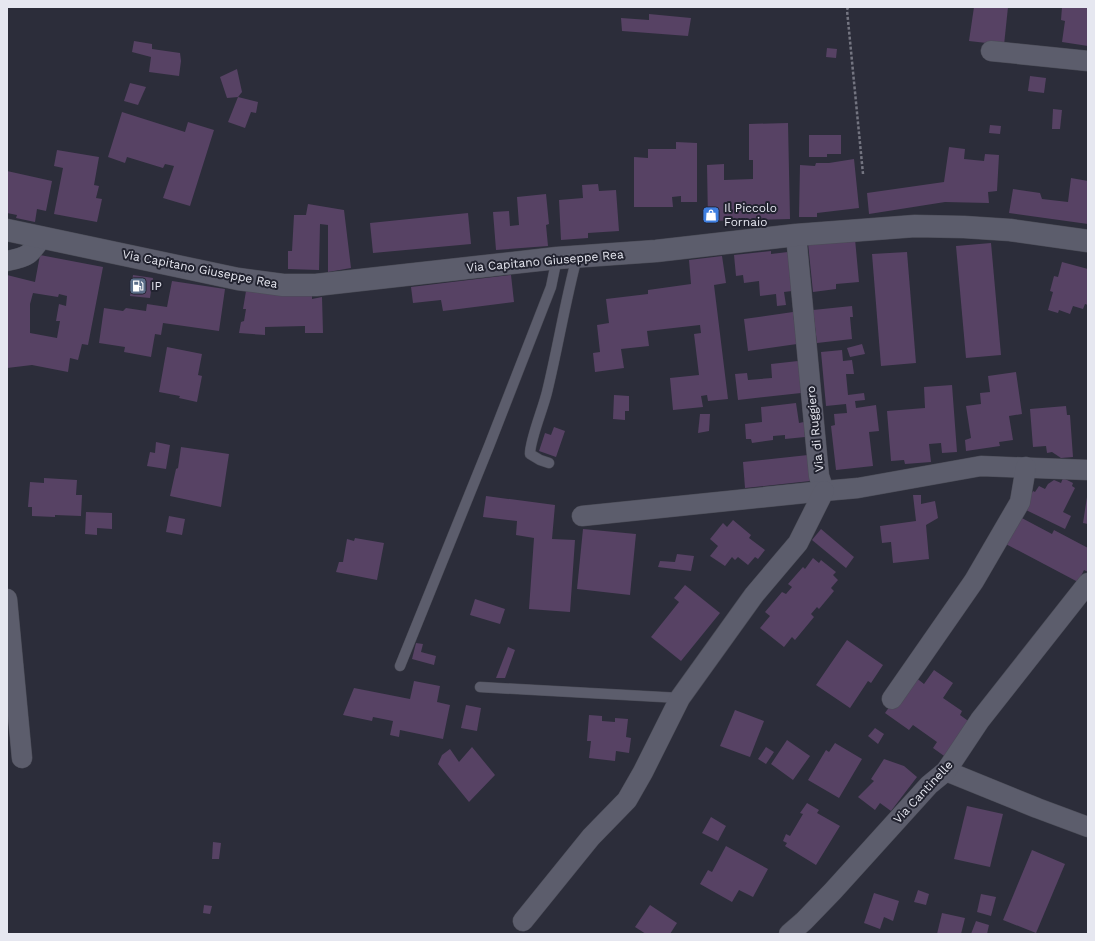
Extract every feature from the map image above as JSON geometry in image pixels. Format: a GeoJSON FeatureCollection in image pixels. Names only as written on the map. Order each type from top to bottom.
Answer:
{"type":"FeatureCollection","features":[{"type":"Feature","properties":{"kind":"street"},"geometry":{"type":"LineString","coordinates":[[990,51],[1088,61]]}},
{"type":"Feature","properties":{"kind":"street","name":"Via Capitano Giuseppe Rea"},"geometry":{"type":"LineString","coordinates":[[7,230],[238,279],[283,285],[316,286],[567,258],[656,251],[796,235],[922,226],[1010,230],[1088,240]]}},
{"type":"Feature","properties":{"kind":"street","name":"Via di Ruggiero"},"geometry":{"type":"LineString","coordinates":[[796,235],[819,476],[824,491]]}},
{"type":"Feature","properties":{"kind":"street"},"geometry":{"type":"LineString","coordinates":[[7,261],[23,258],[32,252],[42,237]]}},
{"type":"Feature","properties":{"kind":"street"},"geometry":{"type":"LineString","coordinates":[[582,516],[858,488],[981,466],[1088,470]]}},
{"type":"Feature","properties":{"kind":"street"},"geometry":{"type":"LineString","coordinates":[[892,699],[974,581],[1020,502],[1026,467]]}},
{"type":"Feature","properties":{"kind":"street"},"geometry":{"type":"LineString","coordinates":[[523,921],[591,837],[627,800],[643,772],[680,698],[754,595],[798,543],[824,491]]}},
{"type":"Feature","properties":{"kind":"street","name":"Via Cantinelle"},"geometry":{"type":"LineString","coordinates":[[789,934],[828,896],[929,785],[946,771],[980,720],[1088,583]]}},
{"type":"Feature","properties":{"kind":"street"},"geometry":{"type":"LineString","coordinates":[[7,599],[11,678],[22,758]]}},
{"type":"Feature","properties":{"kind":"street"},"geometry":{"type":"LineString","coordinates":[[946,771],[1088,827]]}},
{"type":"Feature","properties":{"kind":"lane"},"geometry":{"type":"LineString","coordinates":[[549,463],[530,454],[530,446],[543,409],[555,362],[567,295],[567,258]]}},
{"type":"Feature","properties":{"kind":"lane"},"geometry":{"type":"LineString","coordinates":[[400,666],[489,446],[551,287],[567,258]]}},
{"type":"Feature","properties":{"kind":"lane"},"geometry":{"type":"LineString","coordinates":[[480,687],[680,698]]}},
{"type":"Feature","properties":{"kind":"path"},"geometry":{"type":"LineString","coordinates":[[848,7],[847,10],[863,174]]}},
{"type":"Feature","properties":{"kind":"building"},"geometry":{"type":"Polygon","coordinates":[[[974,7],[1008,7],[1004,45],[969,41],[974,7]]]}},
{"type":"Feature","properties":{"kind":"building"},"geometry":{"type":"Polygon","coordinates":[[[1062,7],[1088,7],[1088,46],[1062,42],[1065,21],[1061,20],[1062,7]]]}},
{"type":"Feature","properties":{"kind":"building"},"geometry":{"type":"Polygon","coordinates":[[[649,14],[691,18],[688,36],[622,31],[621,18],[649,20],[649,14]]]}},
{"type":"Feature","properties":{"kind":"building"},"geometry":{"type":"Polygon","coordinates":[[[134,41],[152,44],[152,49],[180,53],[181,61],[179,76],[149,72],[151,57],[132,52],[134,41]]]}},
{"type":"Feature","properties":{"kind":"building"},"geometry":{"type":"Polygon","coordinates":[[[827,48],[837,49],[836,58],[826,57],[827,48]]]}},
{"type":"Feature","properties":{"kind":"building"},"geometry":{"type":"Polygon","coordinates":[[[237,69],[242,92],[238,97],[227,98],[220,77],[237,69]]]}},
{"type":"Feature","properties":{"kind":"building"},"geometry":{"type":"Polygon","coordinates":[[[1030,76],[1046,78],[1044,93],[1028,91],[1030,76]]]}},
{"type":"Feature","properties":{"kind":"building"},"geometry":{"type":"Polygon","coordinates":[[[130,83],[146,87],[138,105],[124,101],[130,83]]]}},
{"type":"Feature","properties":{"kind":"building"},"geometry":{"type":"Polygon","coordinates":[[[238,97],[258,102],[256,113],[251,112],[245,128],[228,122],[238,97]]]}},
{"type":"Feature","properties":{"kind":"building"},"geometry":{"type":"Polygon","coordinates":[[[1053,109],[1062,110],[1060,129],[1052,129],[1053,109]]]}},
{"type":"Feature","properties":{"kind":"building"},"geometry":{"type":"Polygon","coordinates":[[[122,112],[185,132],[188,122],[214,130],[190,206],[163,198],[174,166],[165,164],[163,168],[127,157],[125,163],[108,157],[122,112]]]}},
{"type":"Feature","properties":{"kind":"building"},"geometry":{"type":"Polygon","coordinates":[[[788,123],[790,219],[708,221],[707,165],[724,164],[724,180],[753,179],[753,160],[749,160],[749,124],[788,123]]]}},
{"type":"Feature","properties":{"kind":"building"},"geometry":{"type":"Polygon","coordinates":[[[990,125],[1001,126],[1000,134],[989,133],[990,125]]]}},
{"type":"Feature","properties":{"kind":"building"},"geometry":{"type":"Polygon","coordinates":[[[809,135],[841,135],[841,154],[827,154],[827,157],[809,157],[809,135]]]}},
{"type":"Feature","properties":{"kind":"building"},"geometry":{"type":"Polygon","coordinates":[[[676,142],[697,143],[697,202],[681,202],[681,196],[672,197],[673,207],[634,207],[634,157],[648,158],[648,149],[676,149],[676,142]]]}},
{"type":"Feature","properties":{"kind":"building"},"geometry":{"type":"Polygon","coordinates":[[[949,147],[965,149],[964,159],[984,161],[985,154],[999,155],[997,191],[988,192],[989,203],[945,202],[869,214],[867,193],[944,182],[949,147]]]}},
{"type":"Feature","properties":{"kind":"building"},"geometry":{"type":"Polygon","coordinates":[[[57,150],[99,157],[94,185],[99,186],[96,198],[102,199],[97,222],[54,214],[63,168],[54,166],[57,150]]]}},
{"type":"Feature","properties":{"kind":"building"},"geometry":{"type":"Polygon","coordinates":[[[854,159],[859,208],[817,213],[817,217],[799,217],[800,165],[815,166],[816,163],[829,163],[854,159]]]}},
{"type":"Feature","properties":{"kind":"building"},"geometry":{"type":"Polygon","coordinates":[[[7,171],[52,181],[46,211],[37,209],[35,222],[16,218],[17,215],[7,213],[7,171]]]}},
{"type":"Feature","properties":{"kind":"building"},"geometry":{"type":"Polygon","coordinates":[[[1071,178],[1088,181],[1088,224],[1009,213],[1013,189],[1040,193],[1042,199],[1068,202],[1071,178]]]}},
{"type":"Feature","properties":{"kind":"building"},"geometry":{"type":"Polygon","coordinates":[[[598,184],[599,191],[616,190],[619,231],[588,233],[588,238],[561,240],[559,200],[583,198],[582,185],[598,184]]]}},
{"type":"Feature","properties":{"kind":"building"},"geometry":{"type":"Polygon","coordinates":[[[546,194],[549,224],[546,225],[548,246],[496,250],[493,212],[509,211],[510,226],[519,225],[517,197],[546,194]]]}},
{"type":"Feature","properties":{"kind":"building"},"geometry":{"type":"Polygon","coordinates":[[[308,204],[344,210],[351,268],[328,272],[328,225],[320,224],[319,270],[288,269],[288,251],[292,251],[294,215],[306,215],[308,204]]]}},
{"type":"Feature","properties":{"kind":"building"},"geometry":{"type":"Polygon","coordinates":[[[468,213],[471,244],[373,253],[370,223],[468,213]]]}},
{"type":"Feature","properties":{"kind":"building"},"geometry":{"type":"Polygon","coordinates":[[[855,239],[859,282],[836,284],[836,289],[813,292],[808,243],[855,239]]]}},
{"type":"Feature","properties":{"kind":"building"},"geometry":{"type":"Polygon","coordinates":[[[991,243],[1001,355],[966,358],[956,246],[991,243]]]}},
{"type":"Feature","properties":{"kind":"building"},"geometry":{"type":"Polygon","coordinates":[[[771,251],[771,254],[788,252],[792,291],[784,292],[786,305],[777,306],[776,294],[760,296],[759,281],[744,283],[743,275],[736,276],[734,255],[771,251]]]}},
{"type":"Feature","properties":{"kind":"building"},"geometry":{"type":"Polygon","coordinates":[[[907,252],[916,363],[881,366],[872,254],[907,252]]]}},
{"type":"Feature","properties":{"kind":"building"},"geometry":{"type":"Polygon","coordinates":[[[40,255],[103,267],[88,345],[82,344],[78,360],[70,358],[68,372],[32,365],[7,368],[7,275],[35,282],[40,255]],[[33,293],[30,304],[30,333],[57,338],[60,321],[56,321],[59,304],[66,306],[67,296],[59,294],[58,297],[33,293]]]}},
{"type":"Feature","properties":{"kind":"building"},"geometry":{"type":"Polygon","coordinates":[[[722,256],[726,283],[714,285],[728,399],[708,401],[707,395],[701,396],[703,407],[673,410],[670,378],[699,375],[694,334],[701,333],[700,325],[647,331],[649,346],[621,349],[624,368],[595,372],[593,353],[600,352],[597,325],[609,323],[606,299],[648,294],[648,290],[691,284],[689,260],[722,256]]]}},
{"type":"Feature","properties":{"kind":"building"},"geometry":{"type":"Polygon","coordinates":[[[1062,262],[1088,269],[1088,305],[1085,304],[1083,309],[1073,306],[1070,314],[1059,310],[1058,313],[1048,310],[1053,292],[1050,291],[1054,276],[1058,277],[1062,262]]]}},
{"type":"Feature","properties":{"kind":"building"},"geometry":{"type":"Polygon","coordinates":[[[133,275],[153,278],[150,298],[130,296],[133,275]]]}},
{"type":"Feature","properties":{"kind":"building"},"geometry":{"type":"Polygon","coordinates":[[[511,275],[514,302],[443,311],[441,300],[413,303],[411,287],[511,275]]]}},
{"type":"Feature","properties":{"kind":"building"},"geometry":{"type":"Polygon","coordinates":[[[172,281],[225,289],[219,331],[163,323],[161,335],[155,334],[151,357],[124,352],[125,347],[99,343],[104,308],[123,311],[126,308],[146,311],[147,304],[167,307],[172,281]]]}},
{"type":"Feature","properties":{"kind":"building"},"geometry":{"type":"Polygon","coordinates":[[[246,291],[312,296],[312,299],[322,297],[323,333],[305,333],[305,326],[265,327],[265,335],[239,333],[241,322],[244,321],[246,309],[243,309],[246,291]]]}},
{"type":"Feature","properties":{"kind":"building"},"geometry":{"type":"Polygon","coordinates":[[[852,306],[853,317],[850,317],[852,339],[817,343],[813,310],[852,306]]]}},
{"type":"Feature","properties":{"kind":"building"},"geometry":{"type":"Polygon","coordinates":[[[793,312],[797,344],[748,351],[744,319],[793,312]]]}},
{"type":"Feature","properties":{"kind":"building"},"geometry":{"type":"Polygon","coordinates":[[[862,344],[865,354],[850,357],[847,348],[862,344]]]}},
{"type":"Feature","properties":{"kind":"building"},"geometry":{"type":"Polygon","coordinates":[[[167,347],[202,354],[198,375],[202,376],[197,402],[179,398],[180,396],[159,392],[167,347]]]}},
{"type":"Feature","properties":{"kind":"building"},"geometry":{"type":"Polygon","coordinates":[[[842,350],[843,361],[852,360],[854,374],[846,374],[848,395],[864,393],[865,400],[855,401],[856,408],[876,405],[879,431],[869,432],[873,466],[836,470],[831,426],[835,425],[834,414],[847,413],[846,404],[826,406],[821,352],[842,350]]]}},
{"type":"Feature","properties":{"kind":"building"},"geometry":{"type":"Polygon","coordinates":[[[798,361],[798,366],[802,366],[804,385],[800,386],[801,393],[738,400],[735,374],[747,373],[748,380],[772,378],[771,364],[798,361]]]}},
{"type":"Feature","properties":{"kind":"building"},"geometry":{"type":"Polygon","coordinates":[[[1016,372],[1022,414],[1009,416],[1013,440],[999,442],[1000,446],[966,451],[965,440],[971,438],[966,406],[981,404],[980,393],[990,392],[988,376],[1016,372]]]}},
{"type":"Feature","properties":{"kind":"building"},"geometry":{"type":"Polygon","coordinates":[[[952,385],[957,452],[942,453],[941,443],[929,444],[931,462],[905,464],[904,460],[891,461],[887,411],[925,408],[924,387],[952,385]]]}},
{"type":"Feature","properties":{"kind":"building"},"geometry":{"type":"Polygon","coordinates":[[[614,395],[629,396],[629,411],[625,411],[625,420],[613,419],[614,395]]]}},
{"type":"Feature","properties":{"kind":"building"},"geometry":{"type":"Polygon","coordinates":[[[796,403],[799,423],[804,422],[805,437],[785,439],[785,435],[773,436],[773,440],[752,443],[751,439],[746,439],[745,424],[762,422],[761,407],[796,403]]]}},
{"type":"Feature","properties":{"kind":"building"},"geometry":{"type":"Polygon","coordinates":[[[1066,406],[1067,415],[1070,415],[1073,457],[1061,458],[1052,452],[1047,453],[1046,446],[1033,447],[1030,409],[1066,406]]]}},
{"type":"Feature","properties":{"kind":"building"},"geometry":{"type":"Polygon","coordinates":[[[700,414],[710,414],[709,431],[698,433],[700,414]]]}},
{"type":"Feature","properties":{"kind":"building"},"geometry":{"type":"Polygon","coordinates":[[[554,427],[565,431],[556,457],[539,451],[545,433],[551,435],[554,427]]]}},
{"type":"Feature","properties":{"kind":"building"},"geometry":{"type":"Polygon","coordinates":[[[156,442],[170,445],[166,469],[147,466],[150,452],[155,453],[156,442]]]}},
{"type":"Feature","properties":{"kind":"building"},"geometry":{"type":"Polygon","coordinates":[[[181,447],[229,454],[221,507],[170,496],[176,469],[178,468],[181,447]]]}},
{"type":"Feature","properties":{"kind":"building"},"geometry":{"type":"Polygon","coordinates":[[[808,455],[810,481],[745,488],[743,462],[808,455]]]}},
{"type":"Feature","properties":{"kind":"building"},"geometry":{"type":"Polygon","coordinates":[[[44,478],[77,480],[76,495],[82,495],[81,516],[32,516],[32,507],[28,507],[30,482],[44,483],[44,478]]]}},
{"type":"Feature","properties":{"kind":"building"},"geometry":{"type":"Polygon","coordinates":[[[1063,478],[1073,483],[1072,486],[1075,488],[1063,512],[1071,516],[1065,529],[1026,510],[1027,502],[1033,491],[1035,492],[1039,486],[1045,489],[1048,484],[1054,480],[1061,483],[1063,478]]]}},
{"type":"Feature","properties":{"kind":"building"},"geometry":{"type":"Polygon","coordinates":[[[913,495],[921,495],[921,504],[935,501],[938,518],[926,525],[929,559],[893,563],[891,542],[882,543],[880,526],[916,521],[913,495]]]}},
{"type":"Feature","properties":{"kind":"building"},"geometry":{"type":"Polygon","coordinates":[[[486,496],[555,505],[552,539],[575,540],[570,612],[529,609],[534,538],[516,535],[517,521],[483,517],[486,496]]]}},
{"type":"Feature","properties":{"kind":"building"},"geometry":{"type":"Polygon","coordinates":[[[1088,497],[1088,524],[1083,523],[1088,497]]]}},
{"type":"Feature","properties":{"kind":"building"},"geometry":{"type":"Polygon","coordinates":[[[86,512],[112,513],[112,529],[97,528],[97,535],[85,534],[86,512]]]}},
{"type":"Feature","properties":{"kind":"building"},"geometry":{"type":"Polygon","coordinates":[[[169,516],[185,519],[182,535],[166,532],[169,516]]]}},
{"type":"Feature","properties":{"kind":"building"},"geometry":{"type":"Polygon","coordinates":[[[1018,516],[1052,534],[1054,530],[1088,548],[1088,572],[1084,570],[1078,582],[1004,543],[1018,516]]]}},
{"type":"Feature","properties":{"kind":"building"},"geometry":{"type":"Polygon","coordinates":[[[733,520],[751,535],[749,538],[765,550],[758,559],[755,557],[748,565],[738,557],[735,560],[732,557],[725,566],[710,556],[718,546],[710,539],[723,523],[727,527],[733,520]]]}},
{"type":"Feature","properties":{"kind":"building"},"geometry":{"type":"Polygon","coordinates":[[[583,529],[636,534],[630,595],[577,589],[583,529]]]}},
{"type":"Feature","properties":{"kind":"building"},"geometry":{"type":"Polygon","coordinates":[[[821,529],[854,557],[846,568],[812,540],[821,529]]]}},
{"type":"Feature","properties":{"kind":"building"},"geometry":{"type":"Polygon","coordinates":[[[355,538],[384,543],[377,580],[336,572],[339,562],[343,562],[347,539],[354,541],[355,538]]]}},
{"type":"Feature","properties":{"kind":"building"},"geometry":{"type":"Polygon","coordinates":[[[677,554],[694,556],[691,571],[658,567],[660,561],[675,562],[677,554]]]}},
{"type":"Feature","properties":{"kind":"building"},"geometry":{"type":"Polygon","coordinates":[[[813,558],[819,563],[821,560],[836,572],[833,575],[838,580],[831,588],[834,591],[819,609],[817,607],[811,614],[814,617],[795,640],[792,637],[784,647],[760,628],[770,616],[765,612],[782,592],[786,594],[792,587],[788,584],[803,567],[805,569],[813,558]]]}},
{"type":"Feature","properties":{"kind":"building"},"geometry":{"type":"Polygon","coordinates":[[[685,585],[720,613],[681,661],[651,637],[679,602],[674,598],[685,585]]]}},
{"type":"Feature","properties":{"kind":"building"},"geometry":{"type":"Polygon","coordinates":[[[475,599],[505,609],[500,624],[470,615],[475,599]]]}},
{"type":"Feature","properties":{"kind":"building"},"geometry":{"type":"Polygon","coordinates":[[[847,640],[883,665],[871,683],[868,681],[850,708],[816,685],[847,640]]]}},
{"type":"Feature","properties":{"kind":"building"},"geometry":{"type":"Polygon","coordinates":[[[416,643],[423,644],[421,652],[436,656],[434,665],[412,659],[416,643]]]}},
{"type":"Feature","properties":{"kind":"building"},"geometry":{"type":"Polygon","coordinates":[[[508,647],[515,650],[505,678],[496,678],[508,647]]]}},
{"type":"Feature","properties":{"kind":"building"},"geometry":{"type":"Polygon","coordinates":[[[934,670],[953,683],[943,698],[962,711],[960,715],[971,723],[947,758],[933,748],[937,742],[913,725],[909,730],[885,713],[907,682],[915,677],[924,684],[934,670]]]}},
{"type":"Feature","properties":{"kind":"building"},"geometry":{"type":"Polygon","coordinates":[[[414,681],[440,686],[437,702],[450,705],[443,739],[400,730],[399,737],[390,735],[393,721],[373,717],[372,721],[343,715],[354,688],[410,699],[414,681]]]}},
{"type":"Feature","properties":{"kind":"building"},"geometry":{"type":"Polygon","coordinates":[[[466,705],[481,708],[477,731],[461,728],[466,705]]]}},
{"type":"Feature","properties":{"kind":"building"},"geometry":{"type":"Polygon","coordinates":[[[735,710],[764,721],[750,757],[720,746],[735,710]]]}},
{"type":"Feature","properties":{"kind":"building"},"geometry":{"type":"Polygon","coordinates":[[[589,715],[602,716],[602,721],[615,722],[615,718],[628,719],[626,737],[631,738],[629,753],[616,751],[615,761],[589,758],[591,741],[587,741],[589,715]]]}},
{"type":"Feature","properties":{"kind":"building"},"geometry":{"type":"Polygon","coordinates":[[[875,728],[884,734],[878,744],[868,736],[875,728]]]}},
{"type":"Feature","properties":{"kind":"building"},"geometry":{"type":"Polygon","coordinates":[[[787,740],[810,756],[793,780],[771,764],[787,740]]]}},
{"type":"Feature","properties":{"kind":"building"},"geometry":{"type":"Polygon","coordinates":[[[835,743],[862,759],[839,798],[808,780],[826,750],[829,752],[835,743]]]}},
{"type":"Feature","properties":{"kind":"building"},"geometry":{"type":"Polygon","coordinates":[[[472,747],[495,775],[469,802],[438,764],[442,755],[450,749],[459,762],[472,747]]]}},
{"type":"Feature","properties":{"kind":"building"},"geometry":{"type":"Polygon","coordinates":[[[766,747],[774,752],[766,764],[758,759],[766,747]]]}},
{"type":"Feature","properties":{"kind":"building"},"geometry":{"type":"Polygon","coordinates":[[[884,759],[904,766],[917,777],[891,811],[880,803],[875,810],[858,797],[874,781],[871,779],[884,759]]]}},
{"type":"Feature","properties":{"kind":"building"},"geometry":{"type":"Polygon","coordinates":[[[807,803],[819,810],[817,813],[840,826],[816,865],[785,846],[787,843],[783,841],[786,834],[790,836],[803,814],[800,813],[807,803]]]}},
{"type":"Feature","properties":{"kind":"building"},"geometry":{"type":"Polygon","coordinates":[[[967,806],[1003,814],[990,867],[954,859],[967,806]]]}},
{"type":"Feature","properties":{"kind":"building"},"geometry":{"type":"Polygon","coordinates":[[[711,817],[726,826],[718,841],[702,833],[711,817]]]}},
{"type":"Feature","properties":{"kind":"building"},"geometry":{"type":"Polygon","coordinates":[[[213,842],[221,843],[219,859],[212,859],[213,842]]]}},
{"type":"Feature","properties":{"kind":"building"},"geometry":{"type":"Polygon","coordinates":[[[726,846],[768,869],[753,897],[739,890],[732,902],[700,884],[708,870],[712,872],[726,846]]]}},
{"type":"Feature","properties":{"kind":"building"},"geometry":{"type":"Polygon","coordinates":[[[1032,850],[1065,864],[1036,933],[1003,920],[1032,850]]]}},
{"type":"Feature","properties":{"kind":"building"},"geometry":{"type":"Polygon","coordinates":[[[918,890],[929,894],[926,905],[914,902],[918,890]]]}},
{"type":"Feature","properties":{"kind":"building"},"geometry":{"type":"Polygon","coordinates":[[[874,893],[899,901],[893,921],[884,917],[880,929],[864,923],[874,893]]]}},
{"type":"Feature","properties":{"kind":"building"},"geometry":{"type":"Polygon","coordinates":[[[981,894],[996,897],[991,916],[977,912],[981,894]]]}},
{"type":"Feature","properties":{"kind":"building"},"geometry":{"type":"Polygon","coordinates":[[[204,905],[212,906],[210,914],[203,913],[204,905]]]}},
{"type":"Feature","properties":{"kind":"building"},"geometry":{"type":"Polygon","coordinates":[[[650,905],[677,923],[670,934],[646,934],[635,927],[650,905]]]}},
{"type":"Feature","properties":{"kind":"building"},"geometry":{"type":"Polygon","coordinates":[[[942,913],[965,918],[961,934],[937,934],[942,913]]]}},
{"type":"Feature","properties":{"kind":"building"},"geometry":{"type":"Polygon","coordinates":[[[976,921],[989,925],[987,934],[971,934],[976,921]]]}},
{"type":"Feature","properties":{"kind":"place","name":"Il Piccolo Fornaio"},"geometry":{"type":"Point","coordinates":[711,215]}},
{"type":"Feature","properties":{"kind":"place","name":"IP"},"geometry":{"type":"Point","coordinates":[138,286]}}]}
